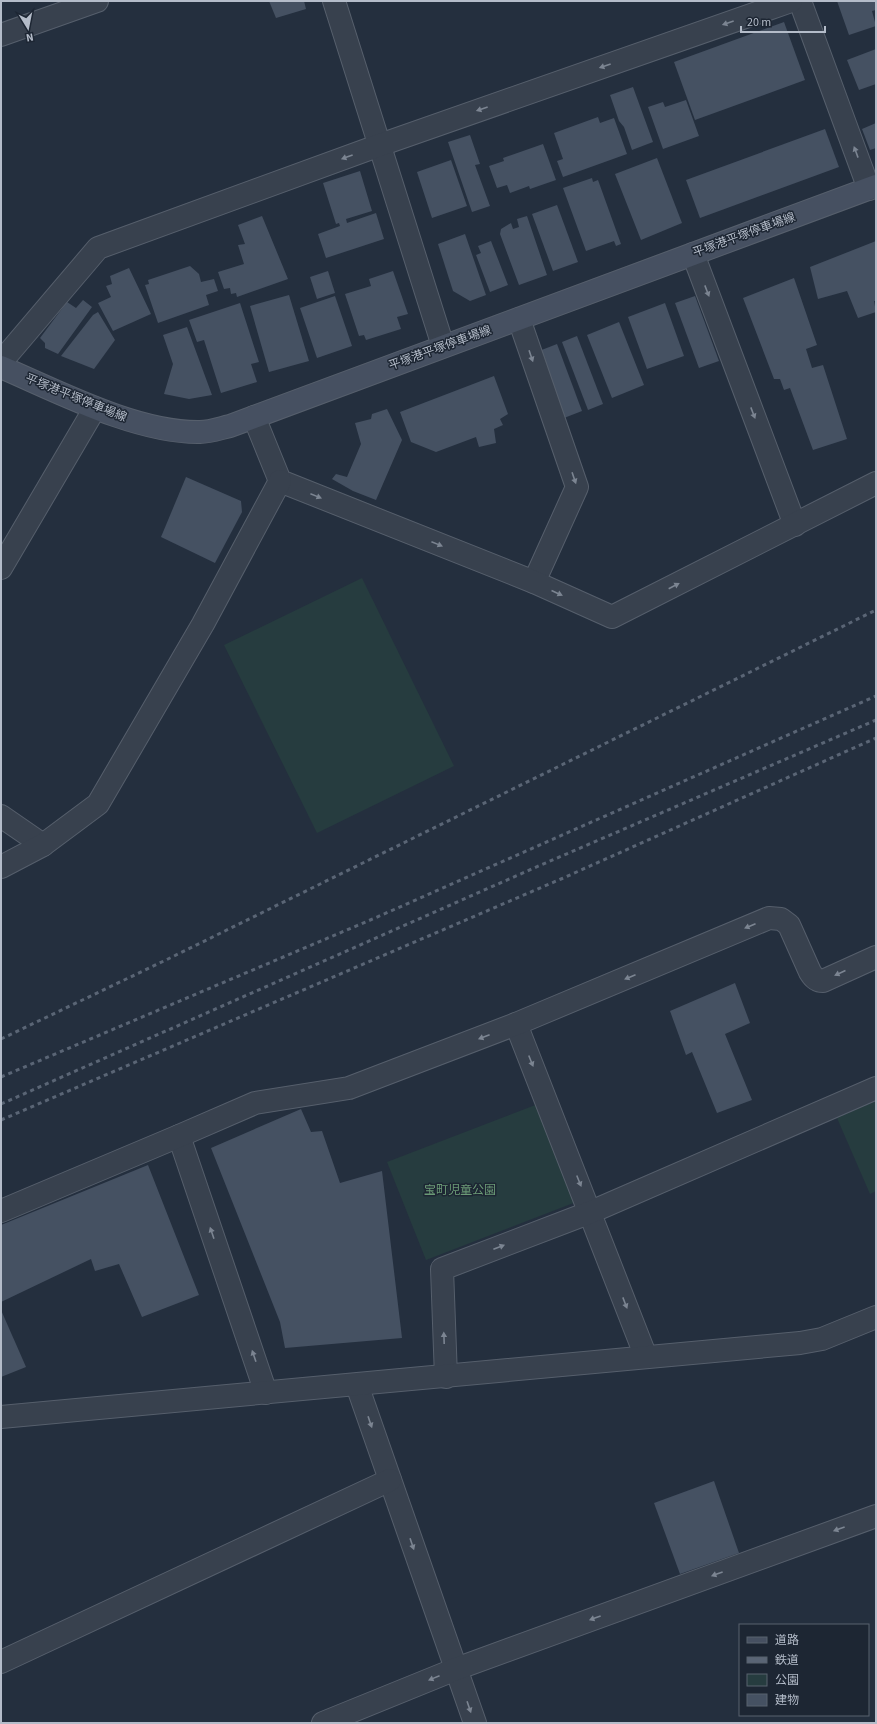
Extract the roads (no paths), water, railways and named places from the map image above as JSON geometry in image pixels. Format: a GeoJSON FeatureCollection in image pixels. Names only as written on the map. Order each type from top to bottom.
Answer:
{"type":"FeatureCollection","features":[{"type":"Feature","properties":{"kind":"main road","name":"平塚港平塚停車場線"},"geometry":{"type":"LineString","coordinates":[[1,367],[95,408],[155,428],[201,432],[230,426],[872,187]]}},
{"type":"Feature","properties":{"kind":"street"},"geometry":{"type":"LineString","coordinates":[[1,35],[65,6],[97,1]]}},
{"type":"Feature","properties":{"kind":"street"},"geometry":{"type":"LineString","coordinates":[[334,1],[443,346]]}},
{"type":"Feature","properties":{"kind":"street"},"geometry":{"type":"LineString","coordinates":[[1,362],[98,248],[380,145],[791,1]]}},
{"type":"Feature","properties":{"kind":"street"},"geometry":{"type":"LineString","coordinates":[[800,1],[872,187]]}},
{"type":"Feature","properties":{"kind":"street"},"geometry":{"type":"LineString","coordinates":[[693,254],[795,525]]}},
{"type":"Feature","properties":{"kind":"street"},"geometry":{"type":"LineString","coordinates":[[519,319],[577,487],[534,582]]}},
{"type":"Feature","properties":{"kind":"street"},"geometry":{"type":"LineString","coordinates":[[1,568],[95,408]]}},
{"type":"Feature","properties":{"kind":"street"},"geometry":{"type":"LineString","coordinates":[[254,417],[280,481],[534,582],[612,617],[876,483]]}},
{"type":"Feature","properties":{"kind":"street"},"geometry":{"type":"LineString","coordinates":[[1,867],[43,845],[98,804],[203,624],[280,481]]}},
{"type":"Feature","properties":{"kind":"street"},"geometry":{"type":"LineString","coordinates":[[1,816],[43,845]]}},
{"type":"Feature","properties":{"kind":"street"},"geometry":{"type":"LineString","coordinates":[[1,1211],[255,1103],[349,1088],[516,1024],[769,918],[781,919],[789,925],[810,972],[813,977],[819,981],[823,981],[876,957]]}},
{"type":"Feature","properties":{"kind":"street"},"geometry":{"type":"LineString","coordinates":[[516,1024],[646,1357]]}},
{"type":"Feature","properties":{"kind":"street"},"geometry":{"type":"LineString","coordinates":[[446,1377],[442,1269],[590,1212],[876,1088]]}},
{"type":"Feature","properties":{"kind":"street"},"geometry":{"type":"LineString","coordinates":[[179,1136],[266,1393]]}},
{"type":"Feature","properties":{"kind":"street"},"geometry":{"type":"LineString","coordinates":[[1,1417],[446,1377],[807,1342],[822,1340],[876,1317]]}},
{"type":"Feature","properties":{"kind":"street"},"geometry":{"type":"LineString","coordinates":[[357,1385],[475,1723]]}},
{"type":"Feature","properties":{"kind":"street"},"geometry":{"type":"LineString","coordinates":[[1,1662],[390,1480]]}},
{"type":"Feature","properties":{"kind":"street"},"geometry":{"type":"LineString","coordinates":[[323,1723],[456,1669],[876,1516]]}},
{"type":"Feature","properties":{"kind":"railway"},"geometry":{"type":"LineString","coordinates":[[1,1039],[168,959],[876,610]]}},
{"type":"Feature","properties":{"kind":"railway"},"geometry":{"type":"LineString","coordinates":[[1,1077],[375,918],[876,696]]}},
{"type":"Feature","properties":{"kind":"railway"},"geometry":{"type":"LineString","coordinates":[[1,1104],[534,868],[876,720]]}},
{"type":"Feature","properties":{"kind":"railway"},"geometry":{"type":"LineString","coordinates":[[1,1120],[561,879],[876,738]]}},
{"type":"Feature","properties":{"kind":"park label","name":"宝町児童公園"},"geometry":{"type":"Point","coordinates":[460,1190]}}]}
